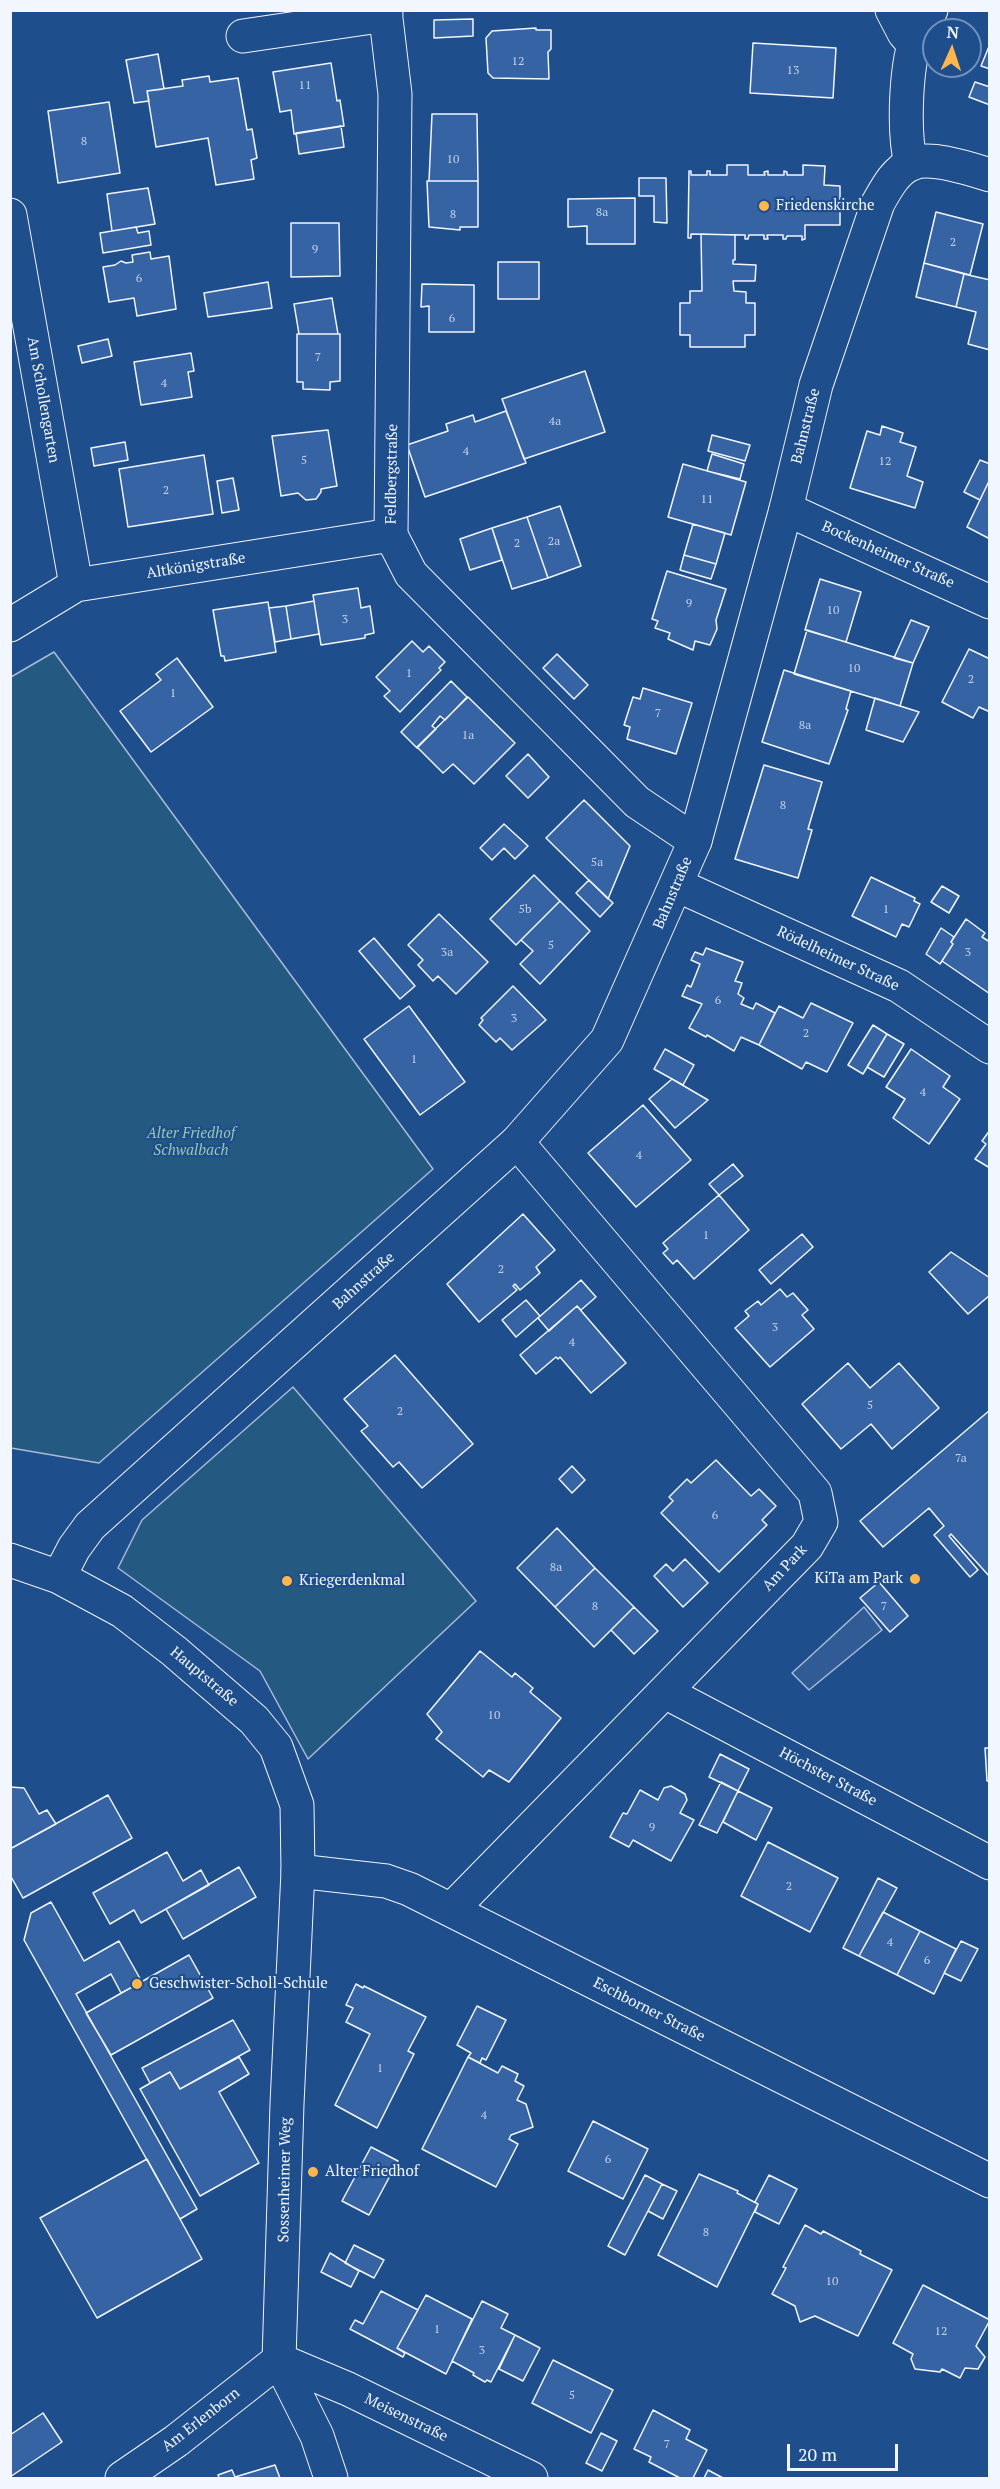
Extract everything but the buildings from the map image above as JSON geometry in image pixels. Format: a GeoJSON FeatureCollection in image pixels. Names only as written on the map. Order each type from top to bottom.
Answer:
{"type":"FeatureCollection","features":[{"type":"Feature","properties":{"kind":"street"},"geometry":{"type":"LineString","coordinates":[[892,10],[904,33],[914,45]]}},
{"type":"Feature","properties":{"kind":"street"},"geometry":{"type":"LineString","coordinates":[[931,10],[914,45],[906,123],[907,150],[911,164],[924,161],[990,175]]}},
{"type":"Feature","properties":{"kind":"street","name":"Feldbergstraße"},"geometry":{"type":"LineString","coordinates":[[243,36],[386,13],[395,94],[391,535],[411,574],[637,802],[695,841]]}},
{"type":"Feature","properties":{"kind":"street","name":"Bahnstraße"},"geometry":{"type":"LineString","coordinates":[[59,1577],[74,1548],[90,1526],[517,1142],[607,1040],[695,841],[786,509],[816,385],[878,203],[892,180],[911,164]]}},
{"type":"Feature","properties":{"kind":"street","name":"Am Schollengarten"},"geometry":{"type":"LineString","coordinates":[[10,215],[76,585]]}},
{"type":"Feature","properties":{"kind":"street","name":"Bockenheimer Straße"},"geometry":{"type":"LineString","coordinates":[[786,509],[990,602]]}},
{"type":"Feature","properties":{"kind":"street","name":"Altkönigstraße"},"geometry":{"type":"LineString","coordinates":[[10,625],[76,585],[391,535]]}},
{"type":"Feature","properties":{"kind":"street","name":"Rödelheimer Straße"},"geometry":{"type":"LineString","coordinates":[[677,885],[899,986],[990,1047]]}},
{"type":"Feature","properties":{"kind":"street","name":"Am Park"},"geometry":{"type":"LineString","coordinates":[[452,1909],[807,1546],[821,1522],[815,1493],[517,1142]]}},
{"type":"Feature","properties":{"kind":"street","name":"Hauptstraße"},"geometry":{"type":"LineString","coordinates":[[10,1560],[59,1577],[122,1611],[174,1651],[254,1720],[276,1747],[297,1805],[298,1871]]}},
{"type":"Feature","properties":{"kind":"street","name":"Höchster Straße"},"geometry":{"type":"LineString","coordinates":[[665,1692],[990,1863]]}},
{"type":"Feature","properties":{"kind":"street","name":"Eschborner Straße"},"geometry":{"type":"LineString","coordinates":[[298,1871],[386,1881],[409,1889],[990,2181]]}},
{"type":"Feature","properties":{"kind":"street","name":"Sossenheimer Weg"},"geometry":{"type":"LineString","coordinates":[[298,1871],[287,2104],[279,2360],[317,2436],[331,2478]]}},
{"type":"Feature","properties":{"kind":"street","name":"Am Erlenborn"},"geometry":{"type":"LineString","coordinates":[[122,2478],[176,2441],[279,2360]]}},
{"type":"Feature","properties":{"kind":"street","name":"Meisenstraße"},"geometry":{"type":"LineString","coordinates":[[279,2360],[348,2389],[531,2478]]}},
{"type":"Feature","properties":{"kind":"green space","name":"Alter Friedhof Schwalbach"},"geometry":{"type":"Polygon","coordinates":[[[54,652],[433,1169],[99,1463],[11,1448],[11,677],[54,652]]]}},
{"type":"Feature","properties":{"kind":"green space"},"geometry":{"type":"Polygon","coordinates":[[[293,1387],[476,1601],[308,1759],[260,1671],[118,1568],[142,1520],[293,1387]]]}},
{"type":"Feature","properties":{"kind":"shaded area"},"geometry":{"type":"Polygon","coordinates":[[[864,1607],[882,1630],[809,1690],[792,1673],[864,1607]]]}},
{"type":"Feature","properties":{"kind":"place","name":"Friedenskirche"},"geometry":{"type":"Point","coordinates":[764,206]}},
{"type":"Feature","properties":{"kind":"place","name":"KiTa am Park"},"geometry":{"type":"Point","coordinates":[915,1579]}},
{"type":"Feature","properties":{"kind":"place","name":"Kriegerdenkmal"},"geometry":{"type":"Point","coordinates":[287,1581]}},
{"type":"Feature","properties":{"kind":"place","name":"Geschwister-Scholl-Schule"},"geometry":{"type":"Point","coordinates":[137,1984]}},
{"type":"Feature","properties":{"kind":"place","name":"Alter Friedhof"},"geometry":{"type":"Point","coordinates":[313,2172]}}]}
